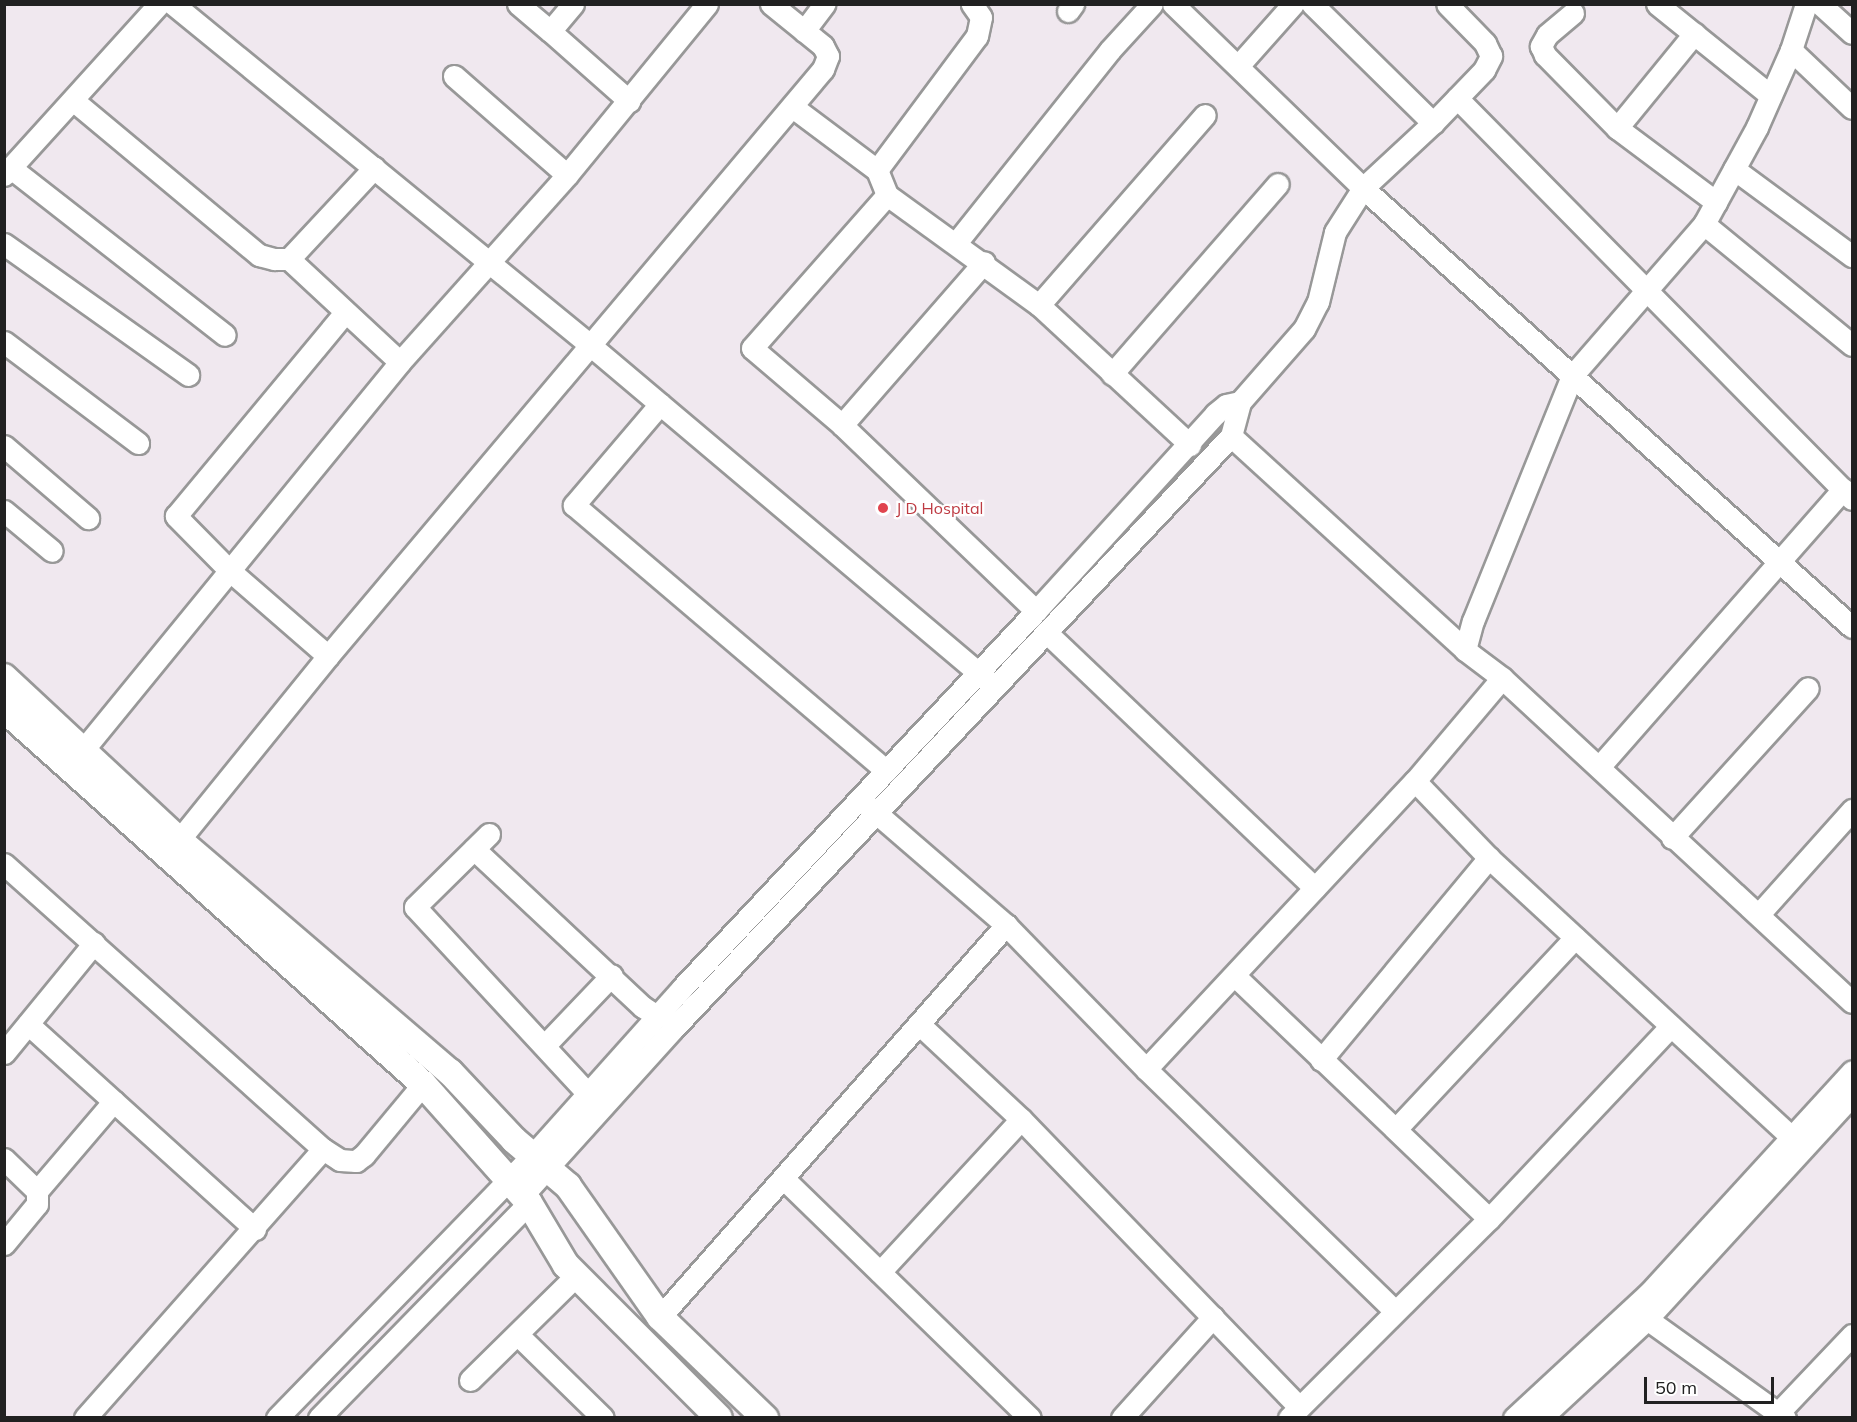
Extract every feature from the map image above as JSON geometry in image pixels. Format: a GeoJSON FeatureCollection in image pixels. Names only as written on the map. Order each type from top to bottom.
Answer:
{"type":"FeatureCollection","features":[{"type":"Feature","properties":{"kind":"street"},"geometry":{"type":"LineString","coordinates":[[159,4],[74,102],[8,172],[225,335]]}},
{"type":"Feature","properties":{"kind":"street"},"geometry":{"type":"LineString","coordinates":[[172,4],[590,345],[978,671],[995,688]]}},
{"type":"Feature","properties":{"kind":"street"},"geometry":{"type":"LineString","coordinates":[[518,4],[629,101]]}},
{"type":"Feature","properties":{"kind":"street"},"geometry":{"type":"LineString","coordinates":[[550,31],[573,4]]}},
{"type":"Feature","properties":{"kind":"street"},"geometry":{"type":"LineString","coordinates":[[83,750],[400,362],[567,175],[707,4]]}},
{"type":"Feature","properties":{"kind":"street"},"geometry":{"type":"LineString","coordinates":[[180,840],[328,656],[590,345],[794,108],[828,56],[823,46],[771,4]]}},
{"type":"Feature","properties":{"kind":"street"},"geometry":{"type":"LineString","coordinates":[[804,31],[824,4]]}},
{"type":"Feature","properties":{"kind":"street"},"geometry":{"type":"LineString","coordinates":[[877,170],[977,36],[981,17],[972,4]]}},
{"type":"Feature","properties":{"kind":"street"},"geometry":{"type":"LineString","coordinates":[[956,243],[1110,50],[1152,4]]}},
{"type":"Feature","properties":{"kind":"street"},"geometry":{"type":"LineString","coordinates":[[1173,4],[1363,188],[1852,627]]}},
{"type":"Feature","properties":{"kind":"street"},"geometry":{"type":"LineString","coordinates":[[1238,66],[1293,4]]}},
{"type":"Feature","properties":{"kind":"street"},"geometry":{"type":"LineString","coordinates":[[1312,4],[1433,123]]}},
{"type":"Feature","properties":{"kind":"street"},"geometry":{"type":"LineString","coordinates":[[540,1163],[672,1030],[878,814],[1232,436],[1240,402],[1304,329],[1318,302],[1335,232],[1363,188],[1433,123],[1484,70],[1491,56],[1485,43],[1447,4]]}},
{"type":"Feature","properties":{"kind":"street"},"geometry":{"type":"LineString","coordinates":[[1657,4],[1771,96]]}},
{"type":"Feature","properties":{"kind":"street"},"geometry":{"type":"LineString","coordinates":[[1465,650],[1473,621],[1572,376],[1644,288],[1704,224],[1771,96],[1808,5],[1852,33]]}},
{"type":"Feature","properties":{"kind":"street"},"geometry":{"type":"LineString","coordinates":[[1573,13],[1547,35],[1541,46],[1617,128],[1716,202]]}},
{"type":"Feature","properties":{"kind":"street"},"geometry":{"type":"LineString","coordinates":[[1617,128],[1694,34]]}},
{"type":"Feature","properties":{"kind":"street"},"geometry":{"type":"LineString","coordinates":[[1791,50],[1852,108]]}},
{"type":"Feature","properties":{"kind":"street"},"geometry":{"type":"LineString","coordinates":[[454,76],[567,175]]}},
{"type":"Feature","properties":{"kind":"street"},"geometry":{"type":"LineString","coordinates":[[1457,98],[1848,494],[1778,562],[1599,767]]}},
{"type":"Feature","properties":{"kind":"street"},"geometry":{"type":"LineString","coordinates":[[74,102],[259,255],[289,259],[344,314],[400,362]]}},
{"type":"Feature","properties":{"kind":"street"},"geometry":{"type":"LineString","coordinates":[[794,108],[877,170],[887,195],[984,262],[1039,305],[1190,445]]}},
{"type":"Feature","properties":{"kind":"street"},"geometry":{"type":"LineString","coordinates":[[1039,305],[1205,115]]}},
{"type":"Feature","properties":{"kind":"street"},"geometry":{"type":"LineString","coordinates":[[289,259],[374,168]]}},
{"type":"Feature","properties":{"kind":"street"},"geometry":{"type":"LineString","coordinates":[[1734,169],[1852,256]]}},
{"type":"Feature","properties":{"kind":"street"},"geometry":{"type":"LineString","coordinates":[[1112,375],[1278,184]]}},
{"type":"Feature","properties":{"kind":"street"},"geometry":{"type":"LineString","coordinates":[[887,195],[752,348],[842,425],[1036,611]]}},
{"type":"Feature","properties":{"kind":"street"},"geometry":{"type":"LineString","coordinates":[[1704,224],[1852,345]]}},
{"type":"Feature","properties":{"kind":"street"},"geometry":{"type":"LineString","coordinates":[[4,244],[188,375]]}},
{"type":"Feature","properties":{"kind":"street"},"geometry":{"type":"LineString","coordinates":[[842,425],[984,262]]}},
{"type":"Feature","properties":{"kind":"street"},"geometry":{"type":"LineString","coordinates":[[328,656],[229,570],[176,516],[344,314]]}},
{"type":"Feature","properties":{"kind":"street"},"geometry":{"type":"LineString","coordinates":[[4,342],[138,443]]}},
{"type":"Feature","properties":{"kind":"street"},"geometry":{"type":"LineString","coordinates":[[319,1418],[520,1194],[587,1093],[1226,405],[1240,402]]}},
{"type":"Feature","properties":{"kind":"street"},"geometry":{"type":"LineString","coordinates":[[660,404],[574,505],[886,771]]}},
{"type":"Feature","properties":{"kind":"street"},"geometry":{"type":"LineString","coordinates":[[1232,436],[1465,650],[1502,678],[1672,838],[1759,914],[1852,1002]]}},
{"type":"Feature","properties":{"kind":"street"},"geometry":{"type":"LineString","coordinates":[[4,446],[88,519]]}},
{"type":"Feature","properties":{"kind":"street"},"geometry":{"type":"LineString","coordinates":[[4,511],[52,551]]}},
{"type":"Feature","properties":{"kind":"street"},"geometry":{"type":"LineString","coordinates":[[1046,632],[1315,888]]}},
{"type":"Feature","properties":{"kind":"street"},"geometry":{"type":"LineString","coordinates":[[4,677],[180,840],[450,1072],[540,1163],[568,1186],[602,1230],[660,1317],[765,1418]]}},
{"type":"Feature","properties":{"kind":"street"},"geometry":{"type":"LineString","coordinates":[[1146,1069],[1236,976],[1415,781],[1502,678]]}},
{"type":"Feature","properties":{"kind":"street"},"geometry":{"type":"LineString","coordinates":[[1672,838],[1808,688]]}},
{"type":"Feature","properties":{"kind":"street"},"geometry":{"type":"LineString","coordinates":[[4,709],[423,1084],[520,1194],[566,1265],[719,1418]]}},
{"type":"Feature","properties":{"kind":"street"},"geometry":{"type":"LineString","coordinates":[[1415,781],[1489,858],[1791,1138]]}},
{"type":"Feature","properties":{"kind":"street"},"geometry":{"type":"LineString","coordinates":[[860,799],[1006,925],[1146,1069],[1395,1311]]}},
{"type":"Feature","properties":{"kind":"street"},"geometry":{"type":"LineString","coordinates":[[1759,914],[1852,810]]}},
{"type":"Feature","properties":{"kind":"street"},"geometry":{"type":"LineString","coordinates":[[587,1093],[546,1044],[415,907],[481,842],[612,975],[657,1016]]}},
{"type":"Feature","properties":{"kind":"street"},"geometry":{"type":"LineString","coordinates":[[1321,1060],[1489,858]]}},
{"type":"Feature","properties":{"kind":"street"},"geometry":{"type":"LineString","coordinates":[[4,864],[322,1149],[340,1160],[356,1161],[423,1084]]}},
{"type":"Feature","properties":{"kind":"street"},"geometry":{"type":"LineString","coordinates":[[660,1317],[1006,925]]}},
{"type":"Feature","properties":{"kind":"street"},"geometry":{"type":"LineString","coordinates":[[1396,1129],[1575,938]]}},
{"type":"Feature","properties":{"kind":"street"},"geometry":{"type":"LineString","coordinates":[[4,1053],[94,943]]}},
{"type":"Feature","properties":{"kind":"street"},"geometry":{"type":"LineString","coordinates":[[546,1044],[612,975]]}},
{"type":"Feature","properties":{"kind":"street"},"geometry":{"type":"LineString","coordinates":[[1236,976],[1489,1219]]}},
{"type":"Feature","properties":{"kind":"street"},"geometry":{"type":"LineString","coordinates":[[28,1024],[255,1229]]}},
{"type":"Feature","properties":{"kind":"street"},"geometry":{"type":"LineString","coordinates":[[919,1024],[1021,1119],[1213,1317],[1293,1412],[1489,1219],[1671,1026]]}},
{"type":"Feature","properties":{"kind":"street"},"geometry":{"type":"LineString","coordinates":[[1514,1418],[1648,1293],[1852,1071]]}},
{"type":"Feature","properties":{"kind":"street"},"geometry":{"type":"LineString","coordinates":[[1541,1418],[1647,1319],[1852,1095]]}},
{"type":"Feature","properties":{"kind":"street"},"geometry":{"type":"LineString","coordinates":[[4,1244],[37,1204],[37,1191],[114,1101]]}},
{"type":"Feature","properties":{"kind":"street"},"geometry":{"type":"LineString","coordinates":[[880,1272],[1021,1119]]}},
{"type":"Feature","properties":{"kind":"street"},"geometry":{"type":"LineString","coordinates":[[85,1418],[255,1229],[322,1149]]}},
{"type":"Feature","properties":{"kind":"street"},"geometry":{"type":"LineString","coordinates":[[4,1160],[37,1191]]}},
{"type":"Feature","properties":{"kind":"street"},"geometry":{"type":"LineString","coordinates":[[784,1179],[1030,1418]]}},
{"type":"Feature","properties":{"kind":"street"},"geometry":{"type":"LineString","coordinates":[[277,1418],[520,1194]]}},
{"type":"Feature","properties":{"kind":"street"},"geometry":{"type":"LineString","coordinates":[[470,1380],[519,1336],[577,1275]]}},
{"type":"Feature","properties":{"kind":"street"},"geometry":{"type":"LineString","coordinates":[[1122,1418],[1213,1317]]}},
{"type":"Feature","properties":{"kind":"street"},"geometry":{"type":"LineString","coordinates":[[1647,1319],[1782,1415],[1852,1335]]}},
{"type":"Feature","properties":{"kind":"street"},"geometry":{"type":"LineString","coordinates":[[519,1336],[603,1418]]}},
{"type":"Feature","properties":{"kind":"place","name":"J D Hospital"},"geometry":{"type":"Point","coordinates":[883,508]}}]}
